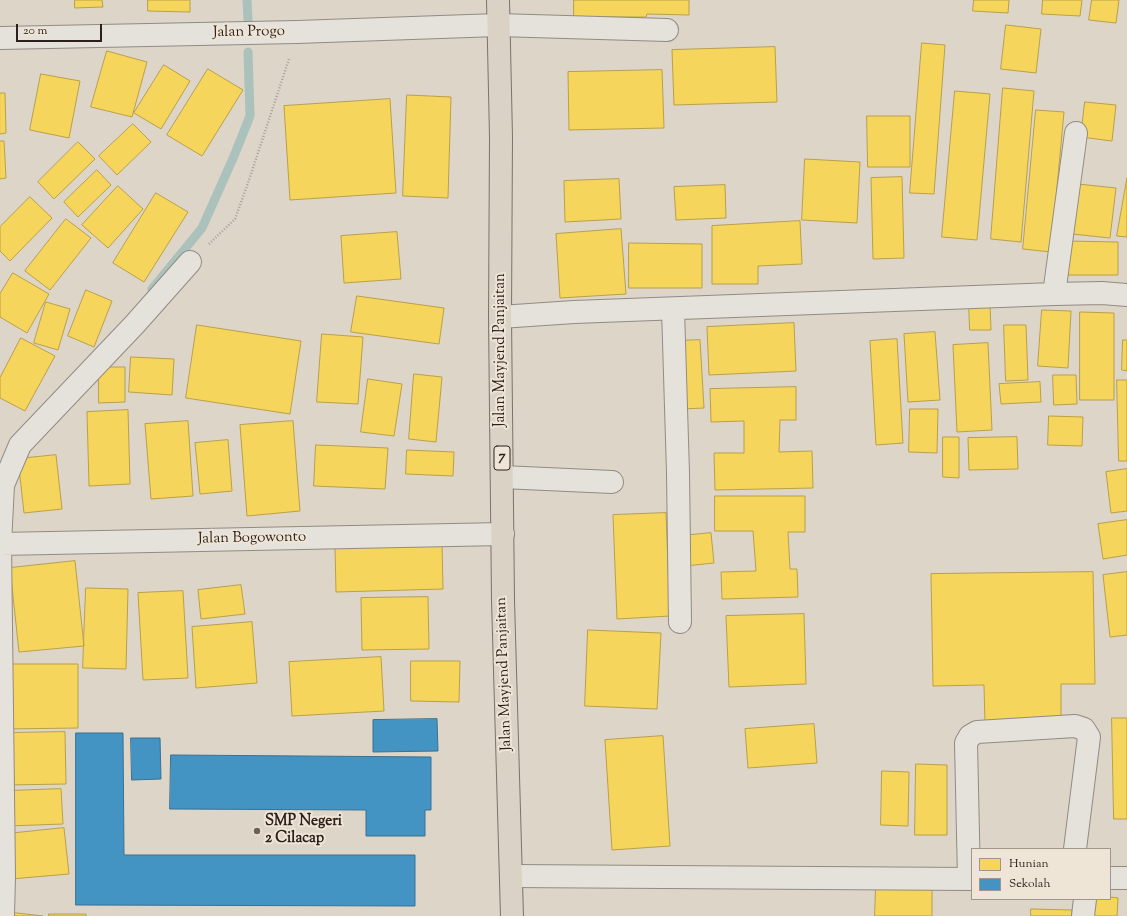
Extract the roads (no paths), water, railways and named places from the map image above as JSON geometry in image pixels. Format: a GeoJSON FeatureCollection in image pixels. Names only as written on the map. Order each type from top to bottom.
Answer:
{"type":"FeatureCollection","features":[{"type":"Feature","properties":{"kind":"highway","name":"Jalan Mayjend Panjaitan"},"geometry":{"type":"LineString","coordinates":[[498,0],[501,137],[500,317],[503,600],[512,916]]}},
{"type":"Feature","properties":{"kind":"street","name":"Jalan Progo"},"geometry":{"type":"LineString","coordinates":[[0,38],[298,32],[498,25],[667,30]]}},
{"type":"Feature","properties":{"kind":"street"},"geometry":{"type":"LineString","coordinates":[[1054,294],[1076,133]]}},
{"type":"Feature","properties":{"kind":"street"},"geometry":{"type":"LineString","coordinates":[[3,916],[0,544],[3,485],[20,445],[135,324],[190,262]]}},
{"type":"Feature","properties":{"kind":"street"},"geometry":{"type":"LineString","coordinates":[[500,317],[574,312],[1054,294],[1127,295]]}},
{"type":"Feature","properties":{"kind":"street"},"geometry":{"type":"LineString","coordinates":[[673,309],[678,472],[680,622]]}},
{"type":"Feature","properties":{"kind":"street"},"geometry":{"type":"LineString","coordinates":[[502,476],[612,482]]}},
{"type":"Feature","properties":{"kind":"street","name":"Jalan Bogowonto"},"geometry":{"type":"LineString","coordinates":[[0,544],[503,534]]}},
{"type":"Feature","properties":{"kind":"street"},"geometry":{"type":"LineString","coordinates":[[511,876],[971,879],[966,742],[970,736],[977,732],[1075,726],[1084,729],[1089,737],[1075,848]]}},
{"type":"Feature","properties":{"kind":"street"},"geometry":{"type":"LineString","coordinates":[[1111,878],[1127,878]]}},
{"type":"Feature","properties":{"kind":"street"},"geometry":{"type":"LineString","coordinates":[[1084,916],[1085,900]]}},
{"type":"Feature","properties":{"kind":"waterway"},"geometry":{"type":"LineString","coordinates":[[247,0],[248,20]]}},
{"type":"Feature","properties":{"kind":"waterway"},"geometry":{"type":"LineString","coordinates":[[152,289],[202,228],[234,156],[250,116],[248,52]]}},
{"type":"Feature","properties":{"kind":"place","name":"SMP Negeri 2 Cilacap"},"geometry":{"type":"Point","coordinates":[257,831]}}]}
